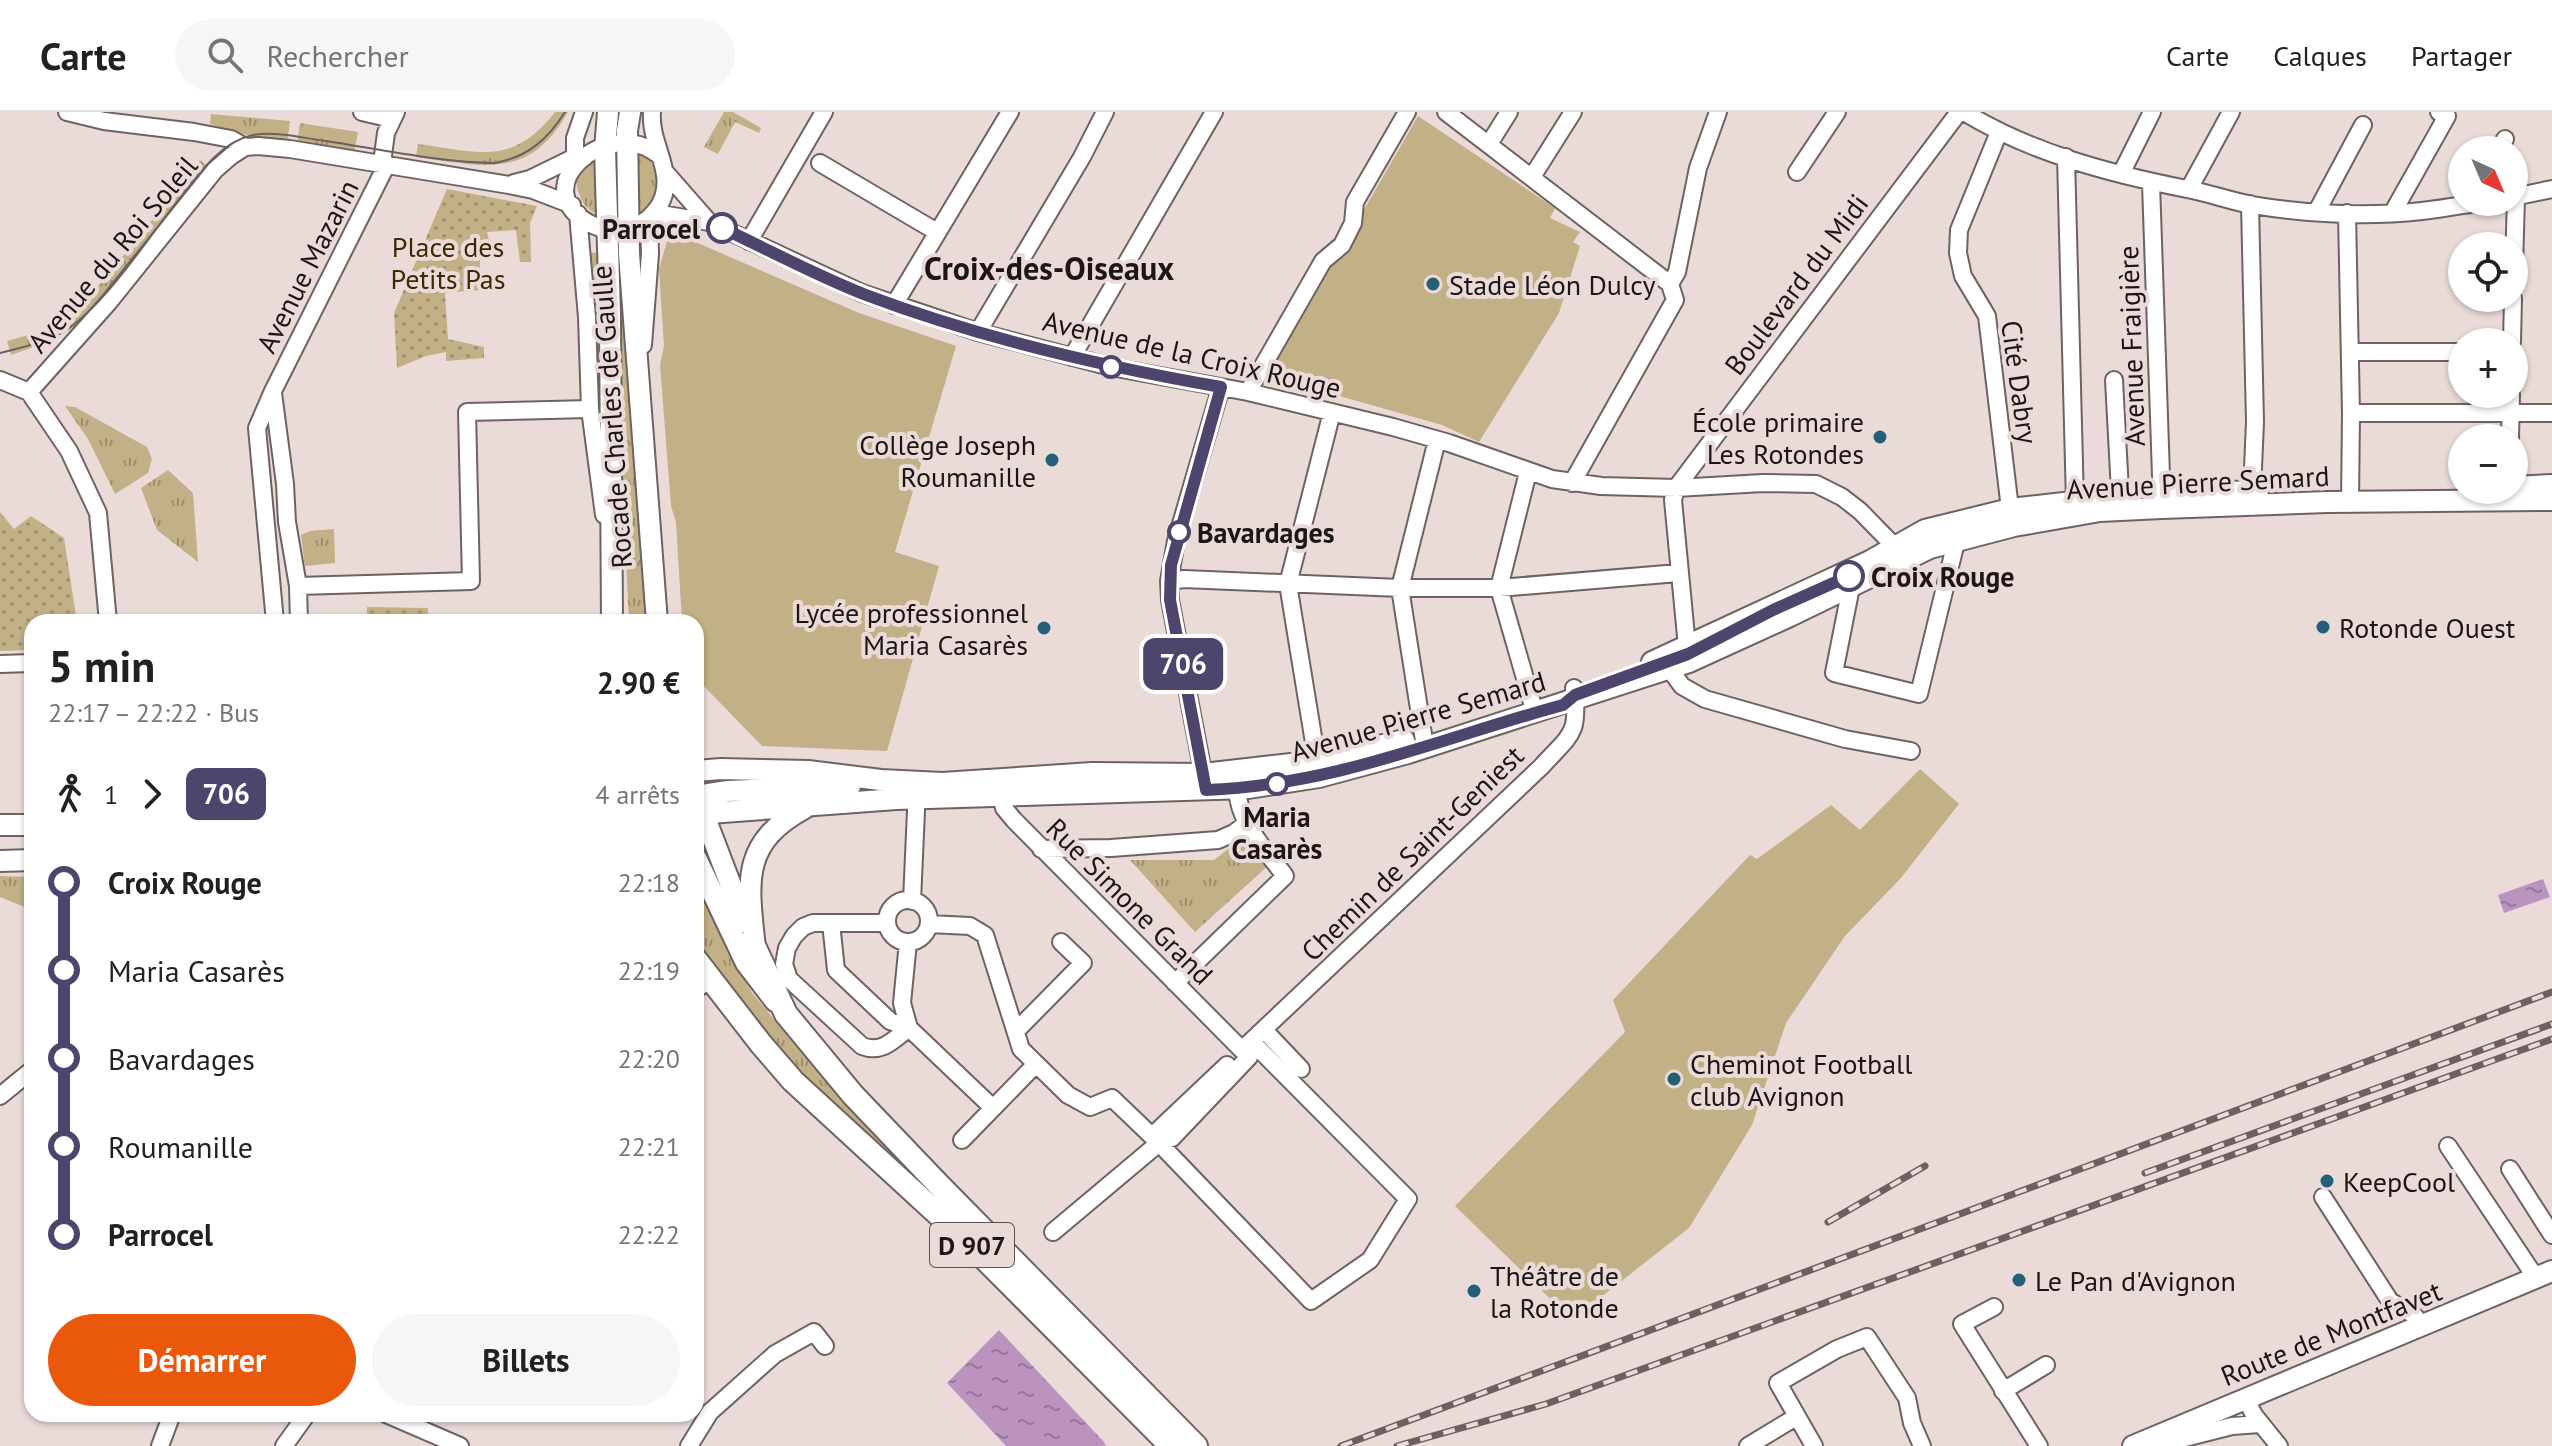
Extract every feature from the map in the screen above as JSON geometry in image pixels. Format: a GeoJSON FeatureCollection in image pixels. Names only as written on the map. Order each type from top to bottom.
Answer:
{"type":"FeatureCollection","features":[{"type":"Feature","properties":{"kind":"highway","name":"D 907"},"geometry":{"type":"LineString","coordinates":[[755,948],[786,1014],[864,1106],[1170,1436]]}},
{"type":"Feature","properties":{"kind":"highway","name":"D 907"},"geometry":{"type":"LineString","coordinates":[[704,985],[793,1081],[965,1239],[1170,1436],[1196,1446]]}},
{"type":"Feature","properties":{"kind":"main road","name":"Rocade Charles de Gaulle"},"geometry":{"type":"LineString","coordinates":[[607,122],[613,614]]}},
{"type":"Feature","properties":{"kind":"main road","name":"Rocade Charles de Gaulle"},"geometry":{"type":"LineString","coordinates":[[628,122],[628,229],[656,614]]}},
{"type":"Feature","properties":{"kind":"main road","name":"Avenue Pierre Semard"},"geometry":{"type":"LineString","coordinates":[[2528,490],[2552,485]]}},
{"type":"Feature","properties":{"kind":"main road","name":"Avenue Pierre Semard"},"geometry":{"type":"LineString","coordinates":[[2162,501],[2252,491],[2349,495],[2448,488]]}},
{"type":"Feature","properties":{"kind":"main road","name":"Avenue Pierre Semard"},"geometry":{"type":"LineString","coordinates":[[704,804],[810,805],[917,791],[998,788],[1092,773],[1205,782],[1237,789],[1319,777],[1665,664],[1851,587],[1901,553],[1925,530],[2010,509],[2075,502],[2448,494]]}},
{"type":"Feature","properties":{"kind":"main road","name":"Avenue Pierre Semard"},"geometry":{"type":"LineString","coordinates":[[2528,496],[2552,500]]}},
{"type":"Feature","properties":{"kind":"main road","name":"Avenue Pierre Semard"},"geometry":{"type":"LineString","coordinates":[[1688,654],[1901,553],[2121,503]]}},
{"type":"Feature","properties":{"kind":"main road","name":"Avenue Pierre Semard"},"geometry":{"type":"LineString","coordinates":[[1205,782],[1424,741]]}},
{"type":"Feature","properties":{"kind":"main road","name":"Avenue Pierre Semard"},"geometry":{"type":"LineString","coordinates":[[704,767],[808,771],[881,780],[917,791]]}},
{"type":"Feature","properties":{"kind":"main road"},"geometry":{"type":"LineString","coordinates":[[704,801],[728,791],[857,786],[881,780]]}},
{"type":"Feature","properties":{"kind":"main road"},"geometry":{"type":"LineString","coordinates":[[755,948],[749,897],[756,852],[769,833],[810,805]]}},
{"type":"Feature","properties":{"kind":"main road","name":"D 907"},"geometry":{"type":"LineString","coordinates":[[704,819],[755,948]]}},
{"type":"Feature","properties":{"kind":"main road"},"geometry":{"type":"LineString","coordinates":[[0,825],[24,825]]}},
{"type":"Feature","properties":{"kind":"main road"},"geometry":{"type":"LineString","coordinates":[[0,861],[24,860]]}},
{"type":"Feature","properties":{"kind":"main road"},"geometry":{"type":"LineString","coordinates":[[704,875],[746,963],[786,1014]]}},
{"type":"Feature","properties":{"kind":"main road","name":"Route de Montfavet"},"geometry":{"type":"LineString","coordinates":[[2141,1442],[2544,1275]]}},
{"type":"Feature","properties":{"kind":"street"},"geometry":{"type":"LineString","coordinates":[[67,112],[231,139],[245,147],[290,149],[533,190],[575,210],[596,227],[606,230],[628,229],[652,216],[662,201],[666,173],[651,119],[652,112]]}},
{"type":"Feature","properties":{"kind":"street"},"geometry":{"type":"LineString","coordinates":[[362,112],[394,115]]}},
{"type":"Feature","properties":{"kind":"street"},"geometry":{"type":"LineString","coordinates":[[584,112],[566,182],[575,210],[586,303],[590,409],[611,570]]}},
{"type":"Feature","properties":{"kind":"street"},"geometry":{"type":"LineString","coordinates":[[749,241],[824,112]]}},
{"type":"Feature","properties":{"kind":"street"},"geometry":{"type":"LineString","coordinates":[[894,305],[1010,112]]}},
{"type":"Feature","properties":{"kind":"street"},"geometry":{"type":"LineString","coordinates":[[978,332],[1082,157],[1105,112]]}},
{"type":"Feature","properties":{"kind":"street"},"geometry":{"type":"LineString","coordinates":[[1072,357],[1214,112]]}},
{"type":"Feature","properties":{"kind":"street"},"geometry":{"type":"LineString","coordinates":[[1248,392],[1323,261],[1342,245],[1353,223],[1355,202],[1407,112]]}},
{"type":"Feature","properties":{"kind":"street"},"geometry":{"type":"LineString","coordinates":[[1446,112],[1670,284],[1675,300],[1572,483]]}},
{"type":"Feature","properties":{"kind":"street"},"geometry":{"type":"LineString","coordinates":[[1489,144],[1509,112]]}},
{"type":"Feature","properties":{"kind":"street"},"geometry":{"type":"LineString","coordinates":[[1532,177],[1573,112]]}},
{"type":"Feature","properties":{"kind":"street"},"geometry":{"type":"LineString","coordinates":[[1670,284],[1677,272],[1698,168],[1718,112]]}},
{"type":"Feature","properties":{"kind":"street"},"geometry":{"type":"LineString","coordinates":[[1797,172],[1837,112]]}},
{"type":"Feature","properties":{"kind":"street"},"geometry":{"type":"LineString","coordinates":[[1962,112],[1999,132],[2066,157],[2151,183],[2250,204],[2347,213],[2421,212],[2448,207]]}},
{"type":"Feature","properties":{"kind":"street","name":"Boulevard du Midi"},"geometry":{"type":"LineString","coordinates":[[1676,488],[1962,112]]}},
{"type":"Feature","properties":{"kind":"street"},"geometry":{"type":"LineString","coordinates":[[2121,174],[2152,112]]}},
{"type":"Feature","properties":{"kind":"street"},"geometry":{"type":"LineString","coordinates":[[2189,189],[2231,112]]}},
{"type":"Feature","properties":{"kind":"street"},"geometry":{"type":"LineString","coordinates":[[2393,212],[2447,116],[2439,112]]}},
{"type":"Feature","properties":{"kind":"street","name":"Avenue Mazarin"},"geometry":{"type":"LineString","coordinates":[[274,614],[257,428],[384,164],[384,143],[394,115]]}},
{"type":"Feature","properties":{"kind":"street"},"geometry":{"type":"LineString","coordinates":[[509,185],[545,172],[573,155],[607,122],[628,122],[660,156]]}},
{"type":"Feature","properties":{"kind":"street"},"geometry":{"type":"LineString","coordinates":[[2317,211],[2363,125]]}},
{"type":"Feature","properties":{"kind":"street","name":"Cité Dabry"},"geometry":{"type":"LineString","coordinates":[[1999,132],[1959,230],[1958,253],[1963,276],[1987,316],[2010,509]]}},
{"type":"Feature","properties":{"kind":"street","name":"Avenue du Roi Soleil"},"geometry":{"type":"LineString","coordinates":[[107,614],[98,513],[69,451],[29,392],[109,302],[215,170],[245,147]]}},
{"type":"Feature","properties":{"kind":"street"},"geometry":{"type":"LineString","coordinates":[[2066,157],[2075,502]]}},
{"type":"Feature","properties":{"kind":"street"},"geometry":{"type":"LineString","coordinates":[[820,163],[937,232]]}},
{"type":"Feature","properties":{"kind":"street","name":"Avenue de la Croix Rouge"},"geometry":{"type":"LineString","coordinates":[[666,173],[675,187],[709,222]]}},
{"type":"Feature","properties":{"kind":"street","name":"Avenue Fraigière"},"geometry":{"type":"LineString","coordinates":[[2151,183],[2162,501]]}},
{"type":"Feature","properties":{"kind":"street"},"geometry":{"type":"LineString","coordinates":[[2528,194],[2552,189]]}},
{"type":"Feature","properties":{"kind":"street"},"geometry":{"type":"LineString","coordinates":[[2250,204],[2255,422],[2252,491]]}},
{"type":"Feature","properties":{"kind":"street"},"geometry":{"type":"LineString","coordinates":[[2347,213],[2351,413],[2349,495]]}},
{"type":"Feature","properties":{"kind":"street"},"geometry":{"type":"LineString","coordinates":[[640,401],[652,216]]}},
{"type":"Feature","properties":{"kind":"street","name":"Avenue de la Croix Rouge"},"geometry":{"type":"LineString","coordinates":[[652,216],[709,222],[862,293],[978,332],[1072,357],[1248,392],[1393,427],[1528,472],[1572,483],[1676,488],[1763,483],[1816,484],[1842,497],[1860,511],[1901,553]]}},
{"type":"Feature","properties":{"kind":"street"},"geometry":{"type":"LineString","coordinates":[[2350,352],[2448,352]]}},
{"type":"Feature","properties":{"kind":"street"},"geometry":{"type":"LineString","coordinates":[[0,380],[29,392]]}},
{"type":"Feature","properties":{"kind":"street"},"geometry":{"type":"LineString","coordinates":[[2114,380],[2121,503]]}},
{"type":"Feature","properties":{"kind":"street"},"geometry":{"type":"LineString","coordinates":[[1205,782],[1169,581],[1176,541],[1221,387]]}},
{"type":"Feature","properties":{"kind":"street","name":"Avenue Mazarin"},"geometry":{"type":"LineString","coordinates":[[273,391],[287,522],[298,586],[299,614]]}},
{"type":"Feature","properties":{"kind":"street"},"geometry":{"type":"LineString","coordinates":[[2510,408],[2510,424]]}},
{"type":"Feature","properties":{"kind":"street"},"geometry":{"type":"LineString","coordinates":[[298,586],[471,581],[467,412],[590,409]]}},
{"type":"Feature","properties":{"kind":"street"},"geometry":{"type":"LineString","coordinates":[[1317,761],[1288,584],[1332,412]]}},
{"type":"Feature","properties":{"kind":"street"},"geometry":{"type":"LineString","coordinates":[[2351,413],[2552,413]]}},
{"type":"Feature","properties":{"kind":"street"},"geometry":{"type":"LineString","coordinates":[[1424,741],[1400,588],[1437,440]]}},
{"type":"Feature","properties":{"kind":"street"},"geometry":{"type":"LineString","coordinates":[[1528,472],[1499,588],[1533,706]]}},
{"type":"Feature","properties":{"kind":"street"},"geometry":{"type":"LineString","coordinates":[[1676,488],[1673,500],[1678,573],[1688,654]]}},
{"type":"Feature","properties":{"kind":"street"},"geometry":{"type":"LineString","coordinates":[[1851,587],[1834,673],[1919,694],[1956,542]]}},
{"type":"Feature","properties":{"kind":"street"},"geometry":{"type":"LineString","coordinates":[[1169,581],[1499,588],[1678,573]]}},
{"type":"Feature","properties":{"kind":"street"},"geometry":{"type":"LineString","coordinates":[[0,664],[24,663]]}},
{"type":"Feature","properties":{"kind":"street"},"geometry":{"type":"LineString","coordinates":[[1665,664],[1682,686],[1705,699],[1845,739],[1911,751]]}},
{"type":"Feature","properties":{"kind":"street","name":"Chemin de Saint-Geniest"},"geometry":{"type":"LineString","coordinates":[[1053,1232],[1156,1139],[1253,1041],[1541,767],[1575,729],[1575,694]]}},
{"type":"Feature","properties":{"kind":"street","name":"Rue Simone Grand"},"geometry":{"type":"LineString","coordinates":[[998,788],[1007,813],[1175,983],[1253,1041]]}},
{"type":"Feature","properties":{"kind":"street"},"geometry":{"type":"LineString","coordinates":[[1175,983],[1285,876],[1246,824],[1238,804],[1237,789]]}},
{"type":"Feature","properties":{"kind":"street"},"geometry":{"type":"LineString","coordinates":[[912,901],[917,791]]}},
{"type":"Feature","properties":{"kind":"street"},"geometry":{"type":"LineString","coordinates":[[1041,849],[1111,848],[1218,840],[1246,824]]}},
{"type":"Feature","properties":{"kind":"street"},"geometry":{"type":"LineString","coordinates":[[906,900],[912,901],[927,912],[929,924],[923,936],[908,942],[892,935],[887,923],[894,906],[906,900]]}},
{"type":"Feature","properties":{"kind":"street"},"geometry":{"type":"LineString","coordinates":[[887,923],[813,923],[794,936],[787,948],[784,964],[789,979],[862,1046],[872,1050],[882,1048],[909,1028]]}},
{"type":"Feature","properties":{"kind":"street"},"geometry":{"type":"LineString","coordinates":[[831,923],[836,970],[890,1021],[909,1028],[993,1108]]}},
{"type":"Feature","properties":{"kind":"street"},"geometry":{"type":"LineString","coordinates":[[929,924],[970,926],[985,935],[1021,1049],[1078,1102],[1090,1107],[1112,1098],[1156,1139],[1311,1301],[1370,1260],[1408,1199],[1253,1041]]}},
{"type":"Feature","properties":{"kind":"street"},"geometry":{"type":"LineString","coordinates":[[908,942],[902,1003],[909,1028]]}},
{"type":"Feature","properties":{"kind":"street"},"geometry":{"type":"LineString","coordinates":[[1016,1031],[1083,963],[1061,942]]}},
{"type":"Feature","properties":{"kind":"street"},"geometry":{"type":"LineString","coordinates":[[1253,1041],[1301,1069]]}},
{"type":"Feature","properties":{"kind":"street"},"geometry":{"type":"LineString","coordinates":[[962,1140],[1036,1064]]}},
{"type":"Feature","properties":{"kind":"street"},"geometry":{"type":"LineString","coordinates":[[0,1096],[24,1076]]}},
{"type":"Feature","properties":{"kind":"street"},"geometry":{"type":"LineString","coordinates":[[2448,1146],[2544,1275]]}},
{"type":"Feature","properties":{"kind":"street"},"geometry":{"type":"LineString","coordinates":[[2510,1169],[2552,1235]]}},
{"type":"Feature","properties":{"kind":"street"},"geometry":{"type":"LineString","coordinates":[[2323,1197],[2390,1301],[2409,1309],[2422,1326]]}},
{"type":"Feature","properties":{"kind":"street"},"geometry":{"type":"LineString","coordinates":[[1994,1307],[1962,1324],[2039,1446]]}},
{"type":"Feature","properties":{"kind":"street"},"geometry":{"type":"LineString","coordinates":[[704,1422],[710,1412],[775,1354],[814,1332],[825,1346]]}},
{"type":"Feature","properties":{"kind":"street"},"geometry":{"type":"LineString","coordinates":[[1814,1446],[1778,1383],[1837,1349],[1867,1337],[1907,1398],[1912,1423],[1922,1446]]}},
{"type":"Feature","properties":{"kind":"street"},"geometry":{"type":"LineString","coordinates":[[2003,1391],[2046,1365]]}},
{"type":"Feature","properties":{"kind":"street"},"geometry":{"type":"LineString","coordinates":[[2246,1399],[2260,1424],[2279,1446]]}},
{"type":"Feature","properties":{"kind":"street"},"geometry":{"type":"LineString","coordinates":[[1748,1446],[1796,1417]]}},
{"type":"Feature","properties":{"kind":"street"},"geometry":{"type":"LineString","coordinates":[[160,1446],[169,1422]]}},
{"type":"Feature","properties":{"kind":"street"},"geometry":{"type":"LineString","coordinates":[[284,1446],[301,1422]]}},
{"type":"Feature","properties":{"kind":"street"},"geometry":{"type":"LineString","coordinates":[[404,1422],[460,1446]]}},
{"type":"Feature","properties":{"kind":"street"},"geometry":{"type":"LineString","coordinates":[[689,1446],[704,1422]]}},
{"type":"Feature","properties":{"kind":"street"},"geometry":{"type":"LineString","coordinates":[[2141,1442],[2169,1442],[2232,1426],[2260,1424]]}},
{"type":"Feature","properties":{"kind":"green space"},"geometry":{"type":"Polygon","coordinates":[[[555,112],[568,112],[553,134],[520,159],[483,165],[416,157],[418,144],[477,152],[509,148],[524,141],[555,112]]]}},
{"type":"Feature","properties":{"kind":"green space"},"geometry":{"type":"Polygon","coordinates":[[[724,112],[733,112],[761,128],[759,133],[735,122],[718,154],[704,147],[724,112]]]}},
{"type":"Feature","properties":{"kind":"green space"},"geometry":{"type":"Polygon","coordinates":[[[211,114],[290,121],[287,144],[210,124],[211,114]]]}},
{"type":"Feature","properties":{"kind":"green space","name":"Stade Léon Dulcy"},"geometry":{"type":"Polygon","coordinates":[[[1418,116],[1555,208],[1550,218],[1580,232],[1573,242],[1580,246],[1559,313],[1479,442],[1442,425],[1268,376],[1418,116]]]}},
{"type":"Feature","properties":{"kind":"green space"},"geometry":{"type":"Polygon","coordinates":[[[300,123],[358,132],[354,153],[297,144],[300,123]]]}},
{"type":"Feature","properties":{"kind":"green space"},"geometry":{"type":"Polygon","coordinates":[[[636,144],[651,161],[656,181],[652,201],[636,217],[636,144]]]}},
{"type":"Feature","properties":{"kind":"green space"},"geometry":{"type":"Polygon","coordinates":[[[597,145],[597,215],[583,202],[576,180],[583,163],[597,145]]]}},
{"type":"Feature","properties":{"kind":"green space"},"geometry":{"type":"Polygon","coordinates":[[[200,160],[211,169],[88,317],[70,330],[11,355],[7,341],[46,330],[63,319],[102,282],[200,160]]]}},
{"type":"Feature","properties":{"kind":"green space","name":"Place des Petits Pas"},"geometry":{"type":"Polygon","coordinates":[[[447,189],[537,206],[530,223],[531,262],[520,262],[516,230],[487,232],[491,248],[489,257],[480,256],[480,290],[445,293],[448,339],[484,347],[484,358],[446,361],[446,352],[426,356],[397,368],[394,313],[447,189]]]}},
{"type":"Feature","properties":{"kind":"green space"},"geometry":{"type":"Polygon","coordinates":[[[670,231],[859,313],[956,346],[895,552],[939,566],[887,751],[762,746],[704,686],[704,614],[682,614],[676,522],[671,506],[660,365],[664,346],[659,269],[670,231]]]}},
{"type":"Feature","properties":{"kind":"green space"},"geometry":{"type":"Polygon","coordinates":[[[600,252],[601,403],[596,404],[591,253],[600,252]]]}},
{"type":"Feature","properties":{"kind":"green space"},"geometry":{"type":"Polygon","coordinates":[[[615,253],[621,253],[624,344],[640,470],[649,614],[629,614],[616,353],[615,253]]]}},
{"type":"Feature","properties":{"kind":"green space"},"geometry":{"type":"Polygon","coordinates":[[[65,406],[75,407],[147,447],[152,459],[148,473],[115,494],[88,439],[65,406]]]}},
{"type":"Feature","properties":{"kind":"green space"},"geometry":{"type":"Polygon","coordinates":[[[168,470],[193,493],[198,562],[157,530],[141,488],[168,470]]]}},
{"type":"Feature","properties":{"kind":"green space"},"geometry":{"type":"Polygon","coordinates":[[[0,512],[14,529],[31,516],[64,538],[76,614],[24,614],[24,650],[0,651],[0,512]]]}},
{"type":"Feature","properties":{"kind":"green space"},"geometry":{"type":"Polygon","coordinates":[[[334,529],[335,563],[305,566],[301,535],[334,529]]]}},
{"type":"Feature","properties":{"kind":"green space"},"geometry":{"type":"Polygon","coordinates":[[[367,607],[428,608],[428,614],[367,614],[367,607]]]}},
{"type":"Feature","properties":{"kind":"green space","name":"Cheminot Football club Avignon"},"geometry":{"type":"Polygon","coordinates":[[[1920,769],[1959,804],[1900,879],[1845,936],[1786,1023],[1752,1125],[1689,1228],[1587,1308],[1566,1314],[1455,1206],[1625,1032],[1613,1000],[1750,855],[1757,859],[1831,805],[1860,830],[1920,769]]]}},
{"type":"Feature","properties":{"kind":"green space"},"geometry":{"type":"Polygon","coordinates":[[[1247,834],[1270,864],[1195,932],[1130,860],[1214,860],[1247,834]]]}},
{"type":"Feature","properties":{"kind":"green space"},"geometry":{"type":"Polygon","coordinates":[[[0,876],[24,877],[24,907],[0,897],[0,876]]]}},
{"type":"Feature","properties":{"kind":"green space"},"geometry":{"type":"Polygon","coordinates":[[[704,900],[753,994],[829,1085],[913,1169],[925,1185],[908,1175],[820,1091],[775,1043],[704,953],[704,900]]]}},
{"type":"Feature","properties":{"kind":"water"},"geometry":{"type":"Polygon","coordinates":[[[2543,879],[2550,897],[2504,913],[2498,895],[2543,879]]]}},
{"type":"Feature","properties":{"kind":"water"},"geometry":{"type":"Polygon","coordinates":[[[999,1330],[1106,1446],[1006,1446],[947,1383],[999,1330]]]}},
{"type":"Feature","properties":{"kind":"tram line"},"geometry":{"type":"LineString","coordinates":[[0,353],[53,337],[83,317],[126,270],[200,172],[219,153],[241,139],[253,135],[280,134],[432,158],[495,163],[517,156],[536,145],[552,131],[565,112]]}},
{"type":"Feature","properties":{"kind":"railway"},"geometry":{"type":"LineString","coordinates":[[1341,1446],[2552,992]]}},
{"type":"Feature","properties":{"kind":"railway"},"geometry":{"type":"LineString","coordinates":[[2145,1173],[2552,1024]]}},
{"type":"Feature","properties":{"kind":"railway"},"geometry":{"type":"LineString","coordinates":[[1397,1446],[1546,1404],[2552,1039]]}},
{"type":"Feature","properties":{"kind":"railway"},"geometry":{"type":"LineString","coordinates":[[1828,1222],[1925,1166]]}},
{"type":"Feature","properties":{"kind":"bus line","name":"706"},"geometry":{"type":"LineString","coordinates":[[722,228],[862,293],[935,319],[1111,367],[1221,387],[1176,541],[1169,581],[1206,790],[1248,788],[1319,777],[1563,705],[1575,695],[1688,654],[1773,610],[1849,576]]}},
{"type":"Feature","properties":{"kind":"place","name":"Parrocel"},"geometry":{"type":"Point","coordinates":[722,228]}},
{"type":"Feature","properties":{"kind":"place","name":"Stade Léon Dulcy"},"geometry":{"type":"Point","coordinates":[1433,284]}},
{"type":"Feature","properties":{"kind":"place","name":"École primaire Les Rotondes"},"geometry":{"type":"Point","coordinates":[1880,437]}},
{"type":"Feature","properties":{"kind":"place","name":"Collège Joseph Roumanille"},"geometry":{"type":"Point","coordinates":[1052,460]}},
{"type":"Feature","properties":{"kind":"place","name":"Bavardages"},"geometry":{"type":"Point","coordinates":[1179,532]}},
{"type":"Feature","properties":{"kind":"place","name":"Croix Rouge"},"geometry":{"type":"Point","coordinates":[1849,576]}},
{"type":"Feature","properties":{"kind":"place","name":"Rotonde Ouest"},"geometry":{"type":"Point","coordinates":[2323,627]}},
{"type":"Feature","properties":{"kind":"place","name":"Lycée professionnel Maria Casarès"},"geometry":{"type":"Point","coordinates":[1044,628]}},
{"type":"Feature","properties":{"kind":"place","name":"Maria Casarès"},"geometry":{"type":"Point","coordinates":[1277,784]}},
{"type":"Feature","properties":{"kind":"place","name":"Cheminot Football club Avignon"},"geometry":{"type":"Point","coordinates":[1674,1079]}},
{"type":"Feature","properties":{"kind":"place","name":"KeepCool"},"geometry":{"type":"Point","coordinates":[2327,1181]}},
{"type":"Feature","properties":{"kind":"place","name":"Le Pan d'Avignon"},"geometry":{"type":"Point","coordinates":[2019,1280]}},
{"type":"Feature","properties":{"kind":"place","name":"Théâtre de la Rotonde"},"geometry":{"type":"Point","coordinates":[1474,1291]}},
{"type":"Feature","properties":{"kind":"district","name":"Croix-des-Oiseaux"},"geometry":{"type":"Point","coordinates":[1049,268]}}]}
